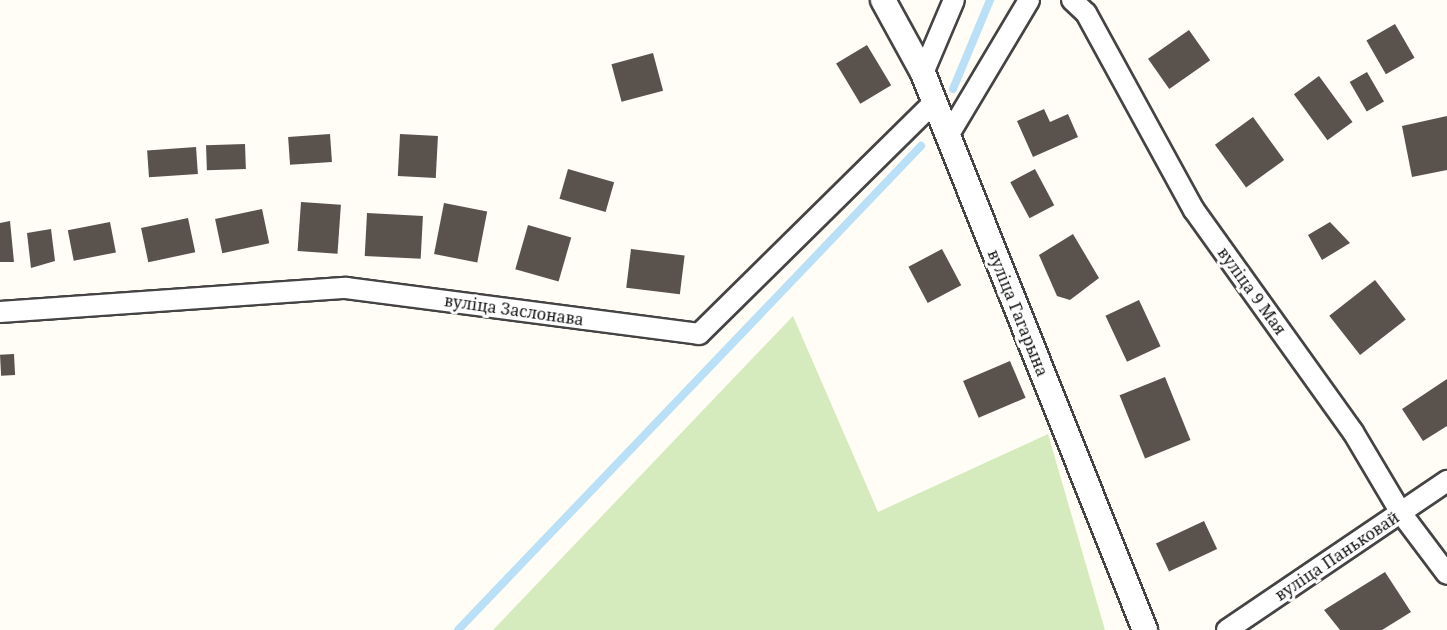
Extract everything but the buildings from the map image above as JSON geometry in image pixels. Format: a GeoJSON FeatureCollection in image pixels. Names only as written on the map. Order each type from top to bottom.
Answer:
{"type":"FeatureCollection","features":[{"type":"Feature","properties":{"kind":"street","name":"вуліца Гагарына"},"geometry":{"type":"LineString","coordinates":[[883,0],[923,73],[1145,630]]}},
{"type":"Feature","properties":{"kind":"street"},"geometry":{"type":"LineString","coordinates":[[923,73],[954,0]]}},
{"type":"Feature","properties":{"kind":"street"},"geometry":{"type":"LineString","coordinates":[[948,136],[1029,0]]}},
{"type":"Feature","properties":{"kind":"street","name":"вуліца 9 Мая"},"geometry":{"type":"LineString","coordinates":[[1072,0],[1086,13],[1194,210],[1353,432],[1401,513],[1447,574]]}},
{"type":"Feature","properties":{"kind":"street","name":"вуліца Заслонава"},"geometry":{"type":"LineString","coordinates":[[0,312],[346,288],[699,334],[934,102]]}},
{"type":"Feature","properties":{"kind":"street","name":"вуліца Паньковай"},"geometry":{"type":"LineString","coordinates":[[1227,630],[1447,481]]}},
{"type":"Feature","properties":{"kind":"green space"},"geometry":{"type":"Polygon","coordinates":[[[793,316],[878,512],[1048,434],[1105,630],[493,630],[793,316]]]}},
{"type":"Feature","properties":{"kind":"waterway"},"geometry":{"type":"LineString","coordinates":[[953,89],[990,0]]}},
{"type":"Feature","properties":{"kind":"waterway"},"geometry":{"type":"LineString","coordinates":[[458,630],[921,146]]}}]}
